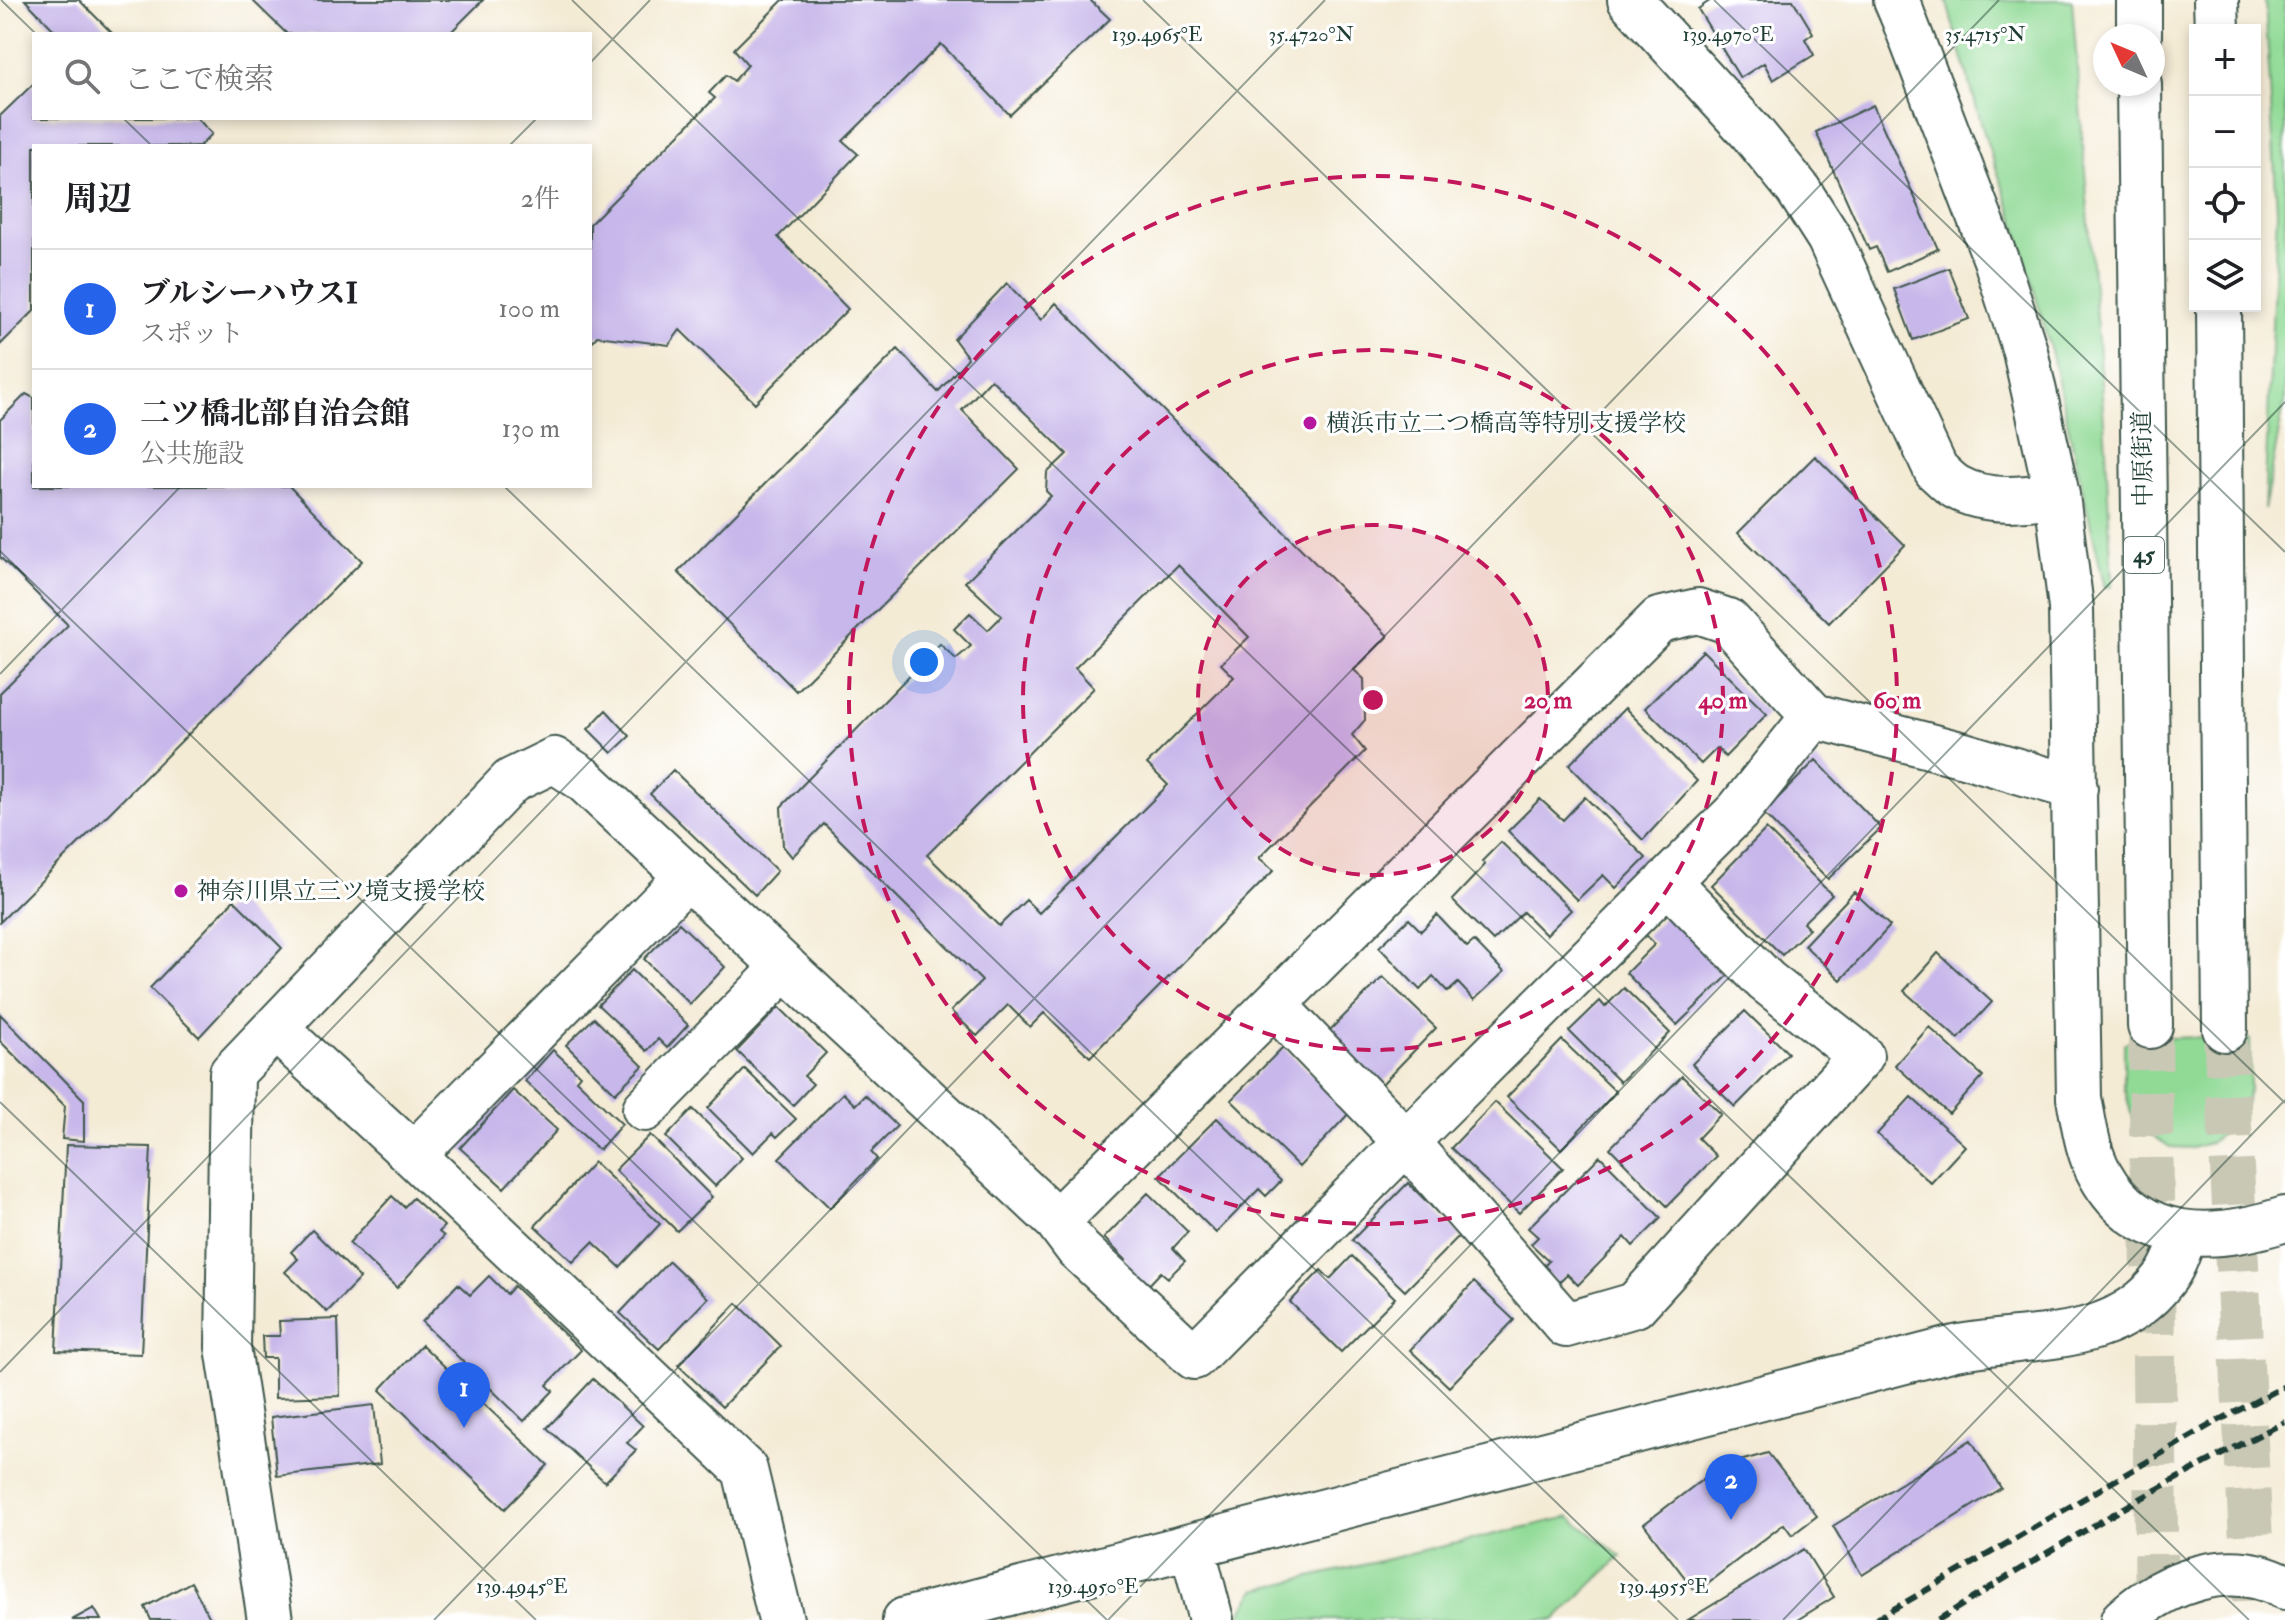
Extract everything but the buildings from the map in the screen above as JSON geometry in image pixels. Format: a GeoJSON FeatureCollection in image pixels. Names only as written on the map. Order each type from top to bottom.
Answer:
{"type":"FeatureCollection","features":[{"type":"Feature","properties":{"kind":"street"},"geometry":{"type":"LineString","coordinates":[[1630,0],[1752,133],[1797,188],[1829,238],[1936,470],[1955,486],[1976,494],[2017,500],[2057,495]]}},
{"type":"Feature","properties":{"kind":"street"},"geometry":{"type":"LineString","coordinates":[[2139,0],[2139,24]]}},
{"type":"Feature","properties":{"kind":"street"},"geometry":{"type":"LineString","coordinates":[[2216,0],[2217,24]]}},
{"type":"Feature","properties":{"kind":"street"},"geometry":{"type":"LineString","coordinates":[[1900,5],[1996,260],[2025,351],[2057,495],[2071,608],[2079,1098],[2087,1140],[2100,1175],[2123,1203],[2139,1216],[2185,1234],[2222,1235],[2250,1231],[2285,1219]]}},
{"type":"Feature","properties":{"kind":"street","name":"中原街道"},"geometry":{"type":"LineString","coordinates":[[2139,96],[2150,1026]]}},
{"type":"Feature","properties":{"kind":"street"},"geometry":{"type":"LineString","coordinates":[[2219,312],[2225,1029]]}},
{"type":"Feature","properties":{"kind":"street"},"geometry":{"type":"LineString","coordinates":[[1057,1221],[1659,620],[1698,611],[1728,621],[1814,716],[2075,788]]}},
{"type":"Feature","properties":{"kind":"street"},"geometry":{"type":"LineString","coordinates":[[270,1620],[228,1347],[232,1073],[511,781],[554,760],[583,779],[1057,1221],[1078,1249],[1194,1357],[1738,811],[1814,716]]}},
{"type":"Feature","properties":{"kind":"street"},"geometry":{"type":"LineString","coordinates":[[413,1155],[688,876]]}},
{"type":"Feature","properties":{"kind":"street"},"geometry":{"type":"LineString","coordinates":[[1274,1005],[1406,1142],[1566,1325],[1635,1305],[1861,1056],[1766,981],[1667,881]]}},
{"type":"Feature","properties":{"kind":"street"},"geometry":{"type":"LineString","coordinates":[[645,1109],[785,967]]}},
{"type":"Feature","properties":{"kind":"street"},"geometry":{"type":"LineString","coordinates":[[275,1028],[745,1470],[781,1620]]}},
{"type":"Feature","properties":{"kind":"street"},"geometry":{"type":"LineString","coordinates":[[905,1620],[1955,1348],[1990,1341],[2067,1334],[2113,1322],[2145,1300],[2167,1277],[2185,1234]]}},
{"type":"Feature","properties":{"kind":"street"},"geometry":{"type":"LineString","coordinates":[[1192,1546],[1211,1620]]}},
{"type":"Feature","properties":{"kind":"street"},"geometry":{"type":"LineString","coordinates":[[2123,1620],[2166,1588],[2198,1577],[2235,1573],[2269,1578],[2285,1587]]}},
{"type":"Feature","properties":{"kind":"green space"},"geometry":{"type":"Polygon","coordinates":[[[1946,0],[2072,0],[2106,448],[2112,586],[2105,588],[2052,355],[2015,221],[1986,140],[1946,0]]]}},
{"type":"Feature","properties":{"kind":"green space"},"geometry":{"type":"Polygon","coordinates":[[[2265,0],[2285,0],[2285,399],[2264,510],[2277,211],[2265,0]]]}},
{"type":"Feature","properties":{"kind":"green space"},"geometry":{"type":"Polygon","coordinates":[[[2241,1036],[2250,1040],[2250,1088],[2241,1118],[2211,1142],[2192,1148],[2170,1147],[2141,1128],[2131,1113],[2124,1086],[2124,1044],[2134,1039],[2241,1036]]]}},
{"type":"Feature","properties":{"kind":"green space"},"geometry":{"type":"Polygon","coordinates":[[[1569,1517],[1621,1556],[1555,1620],[1242,1620],[1241,1613],[1255,1590],[1569,1517]]]}},
{"type":"Feature","properties":{"kind":"tunnel"},"geometry":{"type":"LineString","coordinates":[[2150,1026],[2157,1620]]}},
{"type":"Feature","properties":{"kind":"tunnel"},"geometry":{"type":"LineString","coordinates":[[2225,1029],[2255,1620]]}},
{"type":"Feature","properties":{"kind":"railway"},"geometry":{"type":"LineString","coordinates":[[1875,1620],[2212,1424],[2285,1386]]}},
{"type":"Feature","properties":{"kind":"railway"},"geometry":{"type":"LineString","coordinates":[[1938,1620],[2109,1516],[2285,1422]]}},
{"type":"Feature","properties":{"kind":"place","name":"横浜市立二つ橋高等特別支援学校"},"geometry":{"type":"Point","coordinates":[1310,423]}},
{"type":"Feature","properties":{"kind":"place","name":"神奈川県立三ツ境支援学校"},"geometry":{"type":"Point","coordinates":[181,891]}},
{"type":"Feature","properties":{"kind":"place","name":"ブルシーハウスI"},"geometry":{"type":"Point","coordinates":[464,1428]}},
{"type":"Feature","properties":{"kind":"place","name":"二ツ橋北部自治会館"},"geometry":{"type":"Point","coordinates":[1731,1520]}}]}
